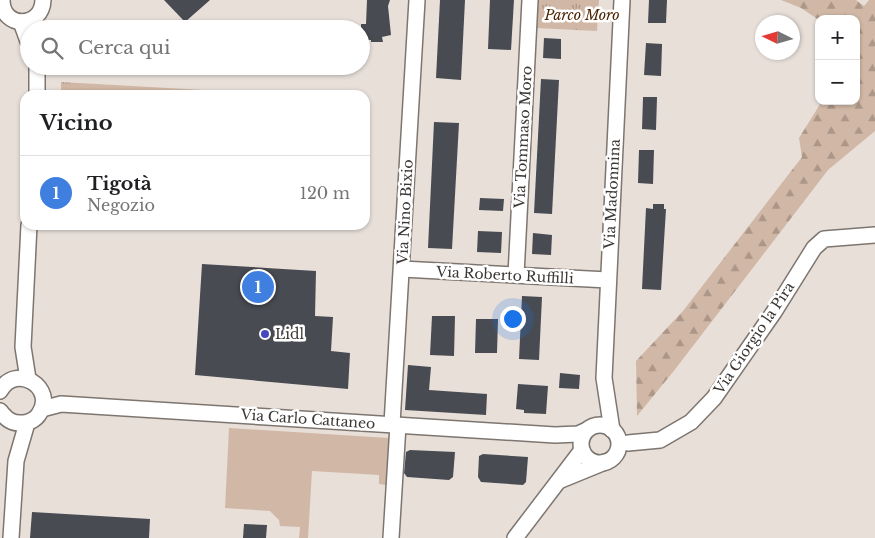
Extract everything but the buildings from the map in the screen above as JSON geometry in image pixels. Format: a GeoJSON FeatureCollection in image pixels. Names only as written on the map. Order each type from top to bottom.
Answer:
{"type":"FeatureCollection","features":[{"type":"Feature","properties":{"kind":"street"},"geometry":{"type":"LineString","coordinates":[[37,20],[43,0]]}},
{"type":"Feature","properties":{"kind":"street","name":"Via Nino Bixio"},"geometry":{"type":"LineString","coordinates":[[391,538],[402,269],[417,0]]}},
{"type":"Feature","properties":{"kind":"street","name":"Via Tommaso Moro"},"geometry":{"type":"LineString","coordinates":[[516,275],[530,0]]}},
{"type":"Feature","properties":{"kind":"street","name":"Via Madonnina"},"geometry":{"type":"LineString","coordinates":[[612,430],[604,378],[622,0]]}},
{"type":"Feature","properties":{"kind":"street"},"geometry":{"type":"LineString","coordinates":[[2,6],[11,19],[20,22]]}},
{"type":"Feature","properties":{"kind":"street"},"geometry":{"type":"LineString","coordinates":[[36,75],[37,90]]}},
{"type":"Feature","properties":{"kind":"street"},"geometry":{"type":"LineString","coordinates":[[20,379],[29,230]]}},
{"type":"Feature","properties":{"kind":"street","name":"Via Giorgio la Pira"},"geometry":{"type":"LineString","coordinates":[[628,443],[660,440],[691,422],[708,404],[774,312],[814,248],[824,239],[875,235]]}},
{"type":"Feature","properties":{"kind":"street","name":"Via Roberto Ruffilli"},"geometry":{"type":"LineString","coordinates":[[402,269],[608,280]]}},
{"type":"Feature","properties":{"kind":"street"},"geometry":{"type":"LineString","coordinates":[[0,392],[6,383],[20,379],[34,382],[42,402],[39,415],[27,423],[15,423],[4,418]]}},
{"type":"Feature","properties":{"kind":"street","name":"Via Madonnina"},"geometry":{"type":"LineString","coordinates":[[590,429],[605,388]]}},
{"type":"Feature","properties":{"kind":"street","name":"Via Carlo Cattaneo"},"geometry":{"type":"LineString","coordinates":[[42,402],[555,434],[578,434],[590,429]]}},
{"type":"Feature","properties":{"kind":"street"},"geometry":{"type":"LineString","coordinates":[[4,418],[16,461]]}},
{"type":"Feature","properties":{"kind":"street"},"geometry":{"type":"LineString","coordinates":[[11,538],[16,461],[27,423]]}},
{"type":"Feature","properties":{"kind":"street"},"geometry":{"type":"LineString","coordinates":[[515,538],[560,481],[582,449],[583,435],[590,429],[603,426],[612,430],[618,440],[618,446],[613,457],[608,461],[560,481]]}},
{"type":"Feature","properties":{"kind":"street","name":"Via Carlo Cattaneo"},"geometry":{"type":"LineString","coordinates":[[555,434],[571,441],[582,449]]}},
{"type":"Feature","properties":{"kind":"street"},"geometry":{"type":"LineString","coordinates":[[582,449],[590,460],[602,463],[608,461]]}},
{"type":"Feature","properties":{"kind":"green space","name":"Parco Moro"},"geometry":{"type":"Polygon","coordinates":[[[536,0],[599,0],[597,31],[535,28],[536,0]]]}},
{"type":"Feature","properties":{"kind":"green space"},"geometry":{"type":"Polygon","coordinates":[[[781,0],[856,0],[864,6],[869,0],[875,0],[875,131],[828,170],[637,416],[636,361],[683,311],[802,157],[799,138],[820,105],[860,105],[860,15],[815,15],[815,17],[801,8],[781,0]]]}},
{"type":"Feature","properties":{"kind":"green space"},"geometry":{"type":"Polygon","coordinates":[[[61,82],[203,90],[61,90],[61,82]]]}},
{"type":"Feature","properties":{"kind":"green space"},"geometry":{"type":"Polygon","coordinates":[[[229,428],[389,438],[386,485],[379,484],[379,475],[312,471],[308,538],[299,538],[300,527],[280,526],[279,520],[270,511],[225,508],[229,428]]]}},
{"type":"Feature","properties":{"kind":"place","name":"Tigotà"},"geometry":{"type":"Point","coordinates":[258,287]}},
{"type":"Feature","properties":{"kind":"place","name":"Lidl"},"geometry":{"type":"Point","coordinates":[265,334]}}]}
